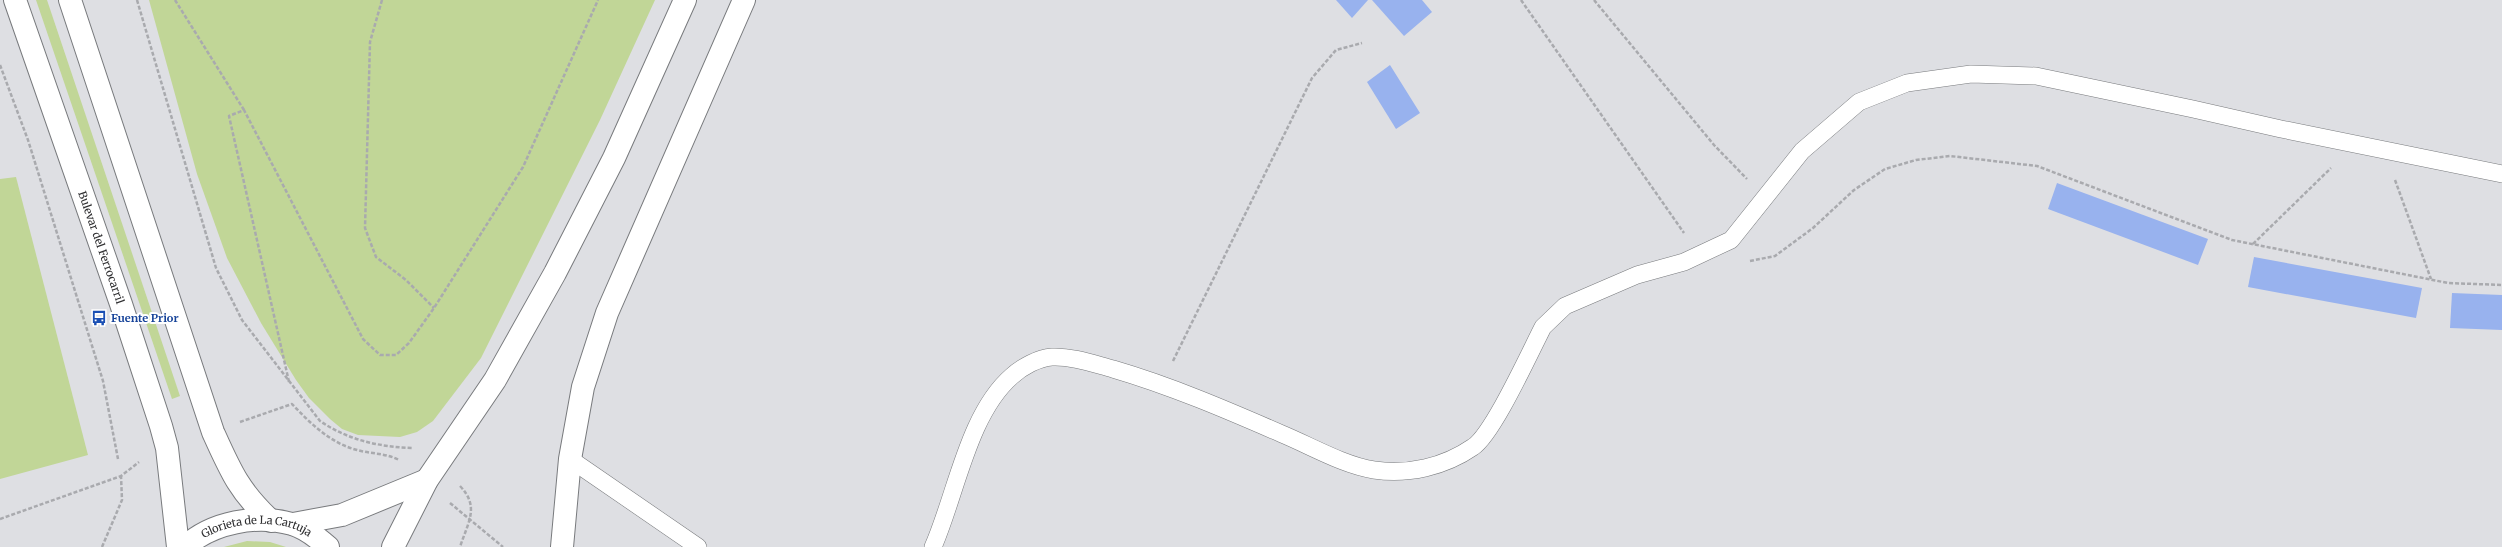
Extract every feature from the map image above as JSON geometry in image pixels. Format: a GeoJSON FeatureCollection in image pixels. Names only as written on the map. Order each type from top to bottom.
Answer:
{"type":"FeatureCollection","features":[{"type":"Feature","properties":{"kind":"main road","name":"Bulevar del Ferrocarril"},"geometry":{"type":"LineString","coordinates":[[15,0],[121,304],[161,426],[167,448],[178,547]]}},
{"type":"Feature","properties":{"kind":"main road"},"geometry":{"type":"LineString","coordinates":[[70,0],[214,432],[236,480],[250,500],[271,521]]}},
{"type":"Feature","properties":{"kind":"main road"},"geometry":{"type":"LineString","coordinates":[[393,547],[427,480],[495,380],[555,273],[614,158],[685,0]]}},
{"type":"Feature","properties":{"kind":"main road"},"geometry":{"type":"LineString","coordinates":[[562,547],[570,459],[583,387],[607,313],[744,0]]}},
{"type":"Feature","properties":{"kind":"main road"},"geometry":{"type":"LineString","coordinates":[[293,524],[342,515],[427,480]]}},
{"type":"Feature","properties":{"kind":"main road","name":"Glorieta de La Cartuja"},"geometry":{"type":"LineString","coordinates":[[185,547],[207,532],[223,525],[246,520],[293,524],[312,534],[328,547]]}},
{"type":"Feature","properties":{"kind":"lane"},"geometry":{"type":"LineString","coordinates":[[933,547],[984,414],[1001,388],[1012,376],[1029,364],[1051,357],[1078,360],[1161,384],[1211,403],[1347,462],[1373,470],[1404,472],[1444,463],[1474,446],[1492,422],[1543,327],[1554,315],[1565,306],[1637,275],[1699,256],[1731,240],[1802,151],[1859,102],[1907,83],[1971,74],[2036,76],[2193,108],[2280,130],[2357,143],[2502,174]]}},
{"type":"Feature","properties":{"kind":"lane"},"geometry":{"type":"LineString","coordinates":[[570,459],[698,547]]}},
{"type":"Feature","properties":{"kind":"path"},"geometry":{"type":"LineString","coordinates":[[137,0],[216,268],[242,320],[288,382],[320,421],[337,433],[367,443],[395,448],[420,448]]}},
{"type":"Feature","properties":{"kind":"path"},"geometry":{"type":"LineString","coordinates":[[175,0],[244,110],[363,339],[380,355],[396,355],[409,343],[434,308],[523,167],[598,0]]}},
{"type":"Feature","properties":{"kind":"path"},"geometry":{"type":"LineString","coordinates":[[382,0],[370,42],[365,228],[376,257],[406,280],[427,303],[434,308]]}},
{"type":"Feature","properties":{"kind":"path"},"geometry":{"type":"LineString","coordinates":[[1521,0],[1699,256]]}},
{"type":"Feature","properties":{"kind":"path"},"geometry":{"type":"LineString","coordinates":[[1594,0],[1714,145],[1765,198]]}},
{"type":"Feature","properties":{"kind":"path"},"geometry":{"type":"LineString","coordinates":[[1161,384],[1312,78],[1336,50],[1362,43]]}},
{"type":"Feature","properties":{"kind":"path"},"geometry":{"type":"LineString","coordinates":[[0,65],[28,140],[77,293],[103,381],[118,459]]}},
{"type":"Feature","properties":{"kind":"path"},"geometry":{"type":"LineString","coordinates":[[244,110],[229,116],[288,382]]}},
{"type":"Feature","properties":{"kind":"path"},"geometry":{"type":"LineString","coordinates":[[2253,244],[2357,143]]}},
{"type":"Feature","properties":{"kind":"path"},"geometry":{"type":"LineString","coordinates":[[2383,149],[2431,279]]}},
{"type":"Feature","properties":{"kind":"path"},"geometry":{"type":"LineString","coordinates":[[1746,262],[1776,256],[1813,228],[1854,190],[1885,169],[1916,160],[1950,156],[2037,166],[2232,240],[2448,283],[2502,285]]}},
{"type":"Feature","properties":{"kind":"path"},"geometry":{"type":"LineString","coordinates":[[232,425],[292,404],[314,426],[331,438],[356,450],[394,457],[404,462]]}},
{"type":"Feature","properties":{"kind":"path"},"geometry":{"type":"LineString","coordinates":[[0,520],[121,476],[145,457]]}},
{"type":"Feature","properties":{"kind":"path"},"geometry":{"type":"LineString","coordinates":[[102,547],[122,500],[121,476]]}},
{"type":"Feature","properties":{"kind":"path"},"geometry":{"type":"LineString","coordinates":[[460,486],[470,497],[472,507],[460,547]]}},
{"type":"Feature","properties":{"kind":"path"},"geometry":{"type":"LineString","coordinates":[[446,499],[468,521],[503,547]]}},
{"type":"Feature","properties":{"kind":"green space"},"geometry":{"type":"Polygon","coordinates":[[[36,0],[47,0],[180,396],[172,399],[36,0]]]}},
{"type":"Feature","properties":{"kind":"green space"},"geometry":{"type":"Polygon","coordinates":[[[149,0],[655,0],[600,120],[481,358],[433,421],[417,432],[400,437],[358,435],[342,429],[309,398],[296,380],[261,323],[227,258],[197,174],[149,0]]]}},
{"type":"Feature","properties":{"kind":"green space"},"geometry":{"type":"Polygon","coordinates":[[[16,177],[88,455],[0,479],[0,179],[16,177]]]}},
{"type":"Feature","properties":{"kind":"green space"},"geometry":{"type":"Polygon","coordinates":[[[247,541],[270,542],[286,547],[224,547],[247,541]]]}},
{"type":"Feature","properties":{"kind":"building"},"geometry":{"type":"Polygon","coordinates":[[[1336,0],[1368,0],[1352,18],[1336,0]]]}},
{"type":"Feature","properties":{"kind":"building"},"geometry":{"type":"Polygon","coordinates":[[[1372,0],[1422,0],[1432,12],[1404,36],[1372,0]]]}},
{"type":"Feature","properties":{"kind":"building"},"geometry":{"type":"Polygon","coordinates":[[[1390,65],[1420,113],[1396,129],[1367,82],[1390,65]]]}},
{"type":"Feature","properties":{"kind":"building"},"geometry":{"type":"Polygon","coordinates":[[[2057,183],[2208,239],[2198,265],[2048,209],[2057,183]]]}},
{"type":"Feature","properties":{"kind":"building"},"geometry":{"type":"Polygon","coordinates":[[[2254,257],[2422,288],[2416,318],[2248,287],[2254,257]]]}},
{"type":"Feature","properties":{"kind":"building"},"geometry":{"type":"Polygon","coordinates":[[[2452,293],[2502,295],[2502,330],[2450,328],[2452,293]]]}},
{"type":"Feature","properties":{"kind":"place","name":"Fuente Prior"},"geometry":{"type":"Point","coordinates":[99,318]}}]}
